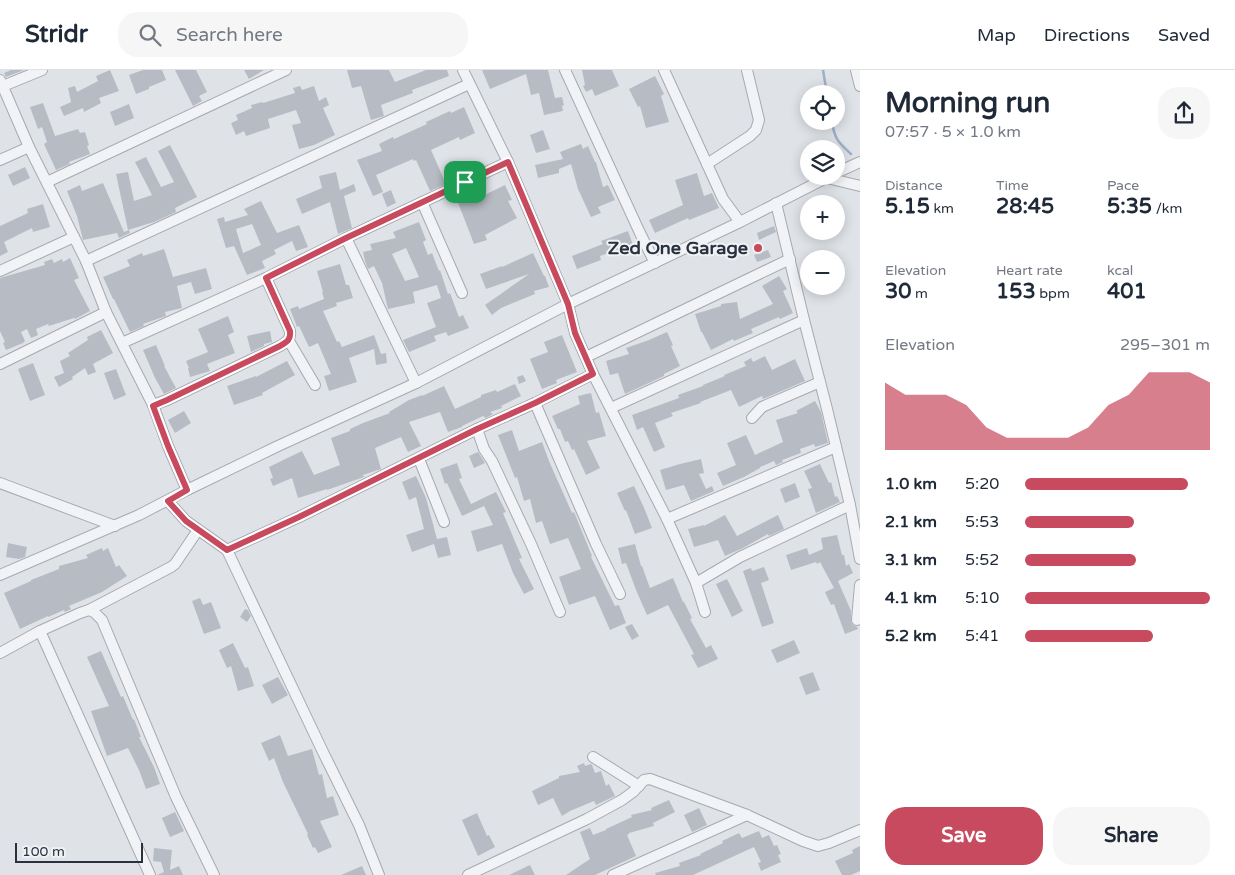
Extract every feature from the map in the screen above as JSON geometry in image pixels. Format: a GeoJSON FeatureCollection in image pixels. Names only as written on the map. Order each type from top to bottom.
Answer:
{"type":"FeatureCollection","features":[{"type":"Feature","properties":{"kind":"street"},"geometry":{"type":"LineString","coordinates":[[42,70],[2,83],[29,147],[86,261],[106,312],[153,406],[187,490]]}},
{"type":"Feature","properties":{"kind":"street"},"geometry":{"type":"LineString","coordinates":[[47,182],[286,70]]}},
{"type":"Feature","properties":{"kind":"street"},"geometry":{"type":"LineString","coordinates":[[463,70],[508,162],[568,304],[575,333],[593,374],[667,519],[696,583],[705,612]]}},
{"type":"Feature","properties":{"kind":"street"},"geometry":{"type":"LineString","coordinates":[[565,70],[655,263]]}},
{"type":"Feature","properties":{"kind":"street"},"geometry":{"type":"LineString","coordinates":[[664,70],[723,199],[740,222]]}},
{"type":"Feature","properties":{"kind":"street"},"geometry":{"type":"LineString","coordinates":[[707,164],[750,136],[756,130],[759,120],[747,70]]}},
{"type":"Feature","properties":{"kind":"street"},"geometry":{"type":"LineString","coordinates":[[856,70],[860,86]]}},
{"type":"Feature","properties":{"kind":"street"},"geometry":{"type":"LineString","coordinates":[[86,261],[469,84]]}},
{"type":"Feature","properties":{"kind":"street"},"geometry":{"type":"LineString","coordinates":[[0,160],[29,147]]}},
{"type":"Feature","properties":{"kind":"street"},"geometry":{"type":"LineString","coordinates":[[122,343],[266,278],[508,162]]}},
{"type":"Feature","properties":{"kind":"street"},"geometry":{"type":"LineString","coordinates":[[845,169],[860,162]]}},
{"type":"Feature","properties":{"kind":"street"},"geometry":{"type":"LineString","coordinates":[[845,181],[860,186]]}},
{"type":"Feature","properties":{"kind":"street"},"geometry":{"type":"LineString","coordinates":[[0,576],[115,526],[278,446],[416,383],[568,304],[813,185]]}},
{"type":"Feature","properties":{"kind":"street"},"geometry":{"type":"LineString","coordinates":[[422,202],[462,293]]}},
{"type":"Feature","properties":{"kind":"street"},"geometry":{"type":"LineString","coordinates":[[776,203],[850,505],[860,559]]}},
{"type":"Feature","properties":{"kind":"street"},"geometry":{"type":"LineString","coordinates":[[0,270],[74,237]]}},
{"type":"Feature","properties":{"kind":"street"},"geometry":{"type":"LineString","coordinates":[[346,238],[416,383]]}},
{"type":"Feature","properties":{"kind":"street"},"geometry":{"type":"LineString","coordinates":[[586,357],[790,259]]}},
{"type":"Feature","properties":{"kind":"street"},"geometry":{"type":"LineString","coordinates":[[266,278],[290,331],[289,340],[315,385]]}},
{"type":"Feature","properties":{"kind":"street"},"geometry":{"type":"LineString","coordinates":[[0,364],[106,312]]}},
{"type":"Feature","properties":{"kind":"street"},"geometry":{"type":"LineString","coordinates":[[611,408],[804,320]]}},
{"type":"Feature","properties":{"kind":"street"},"geometry":{"type":"LineString","coordinates":[[153,406],[289,340]]}},
{"type":"Feature","properties":{"kind":"street"},"geometry":{"type":"LineString","coordinates":[[227,550],[593,374]]}},
{"type":"Feature","properties":{"kind":"street"},"geometry":{"type":"LineString","coordinates":[[752,418],[762,407],[820,382]]}},
{"type":"Feature","properties":{"kind":"street"},"geometry":{"type":"LineString","coordinates":[[535,403],[596,544],[620,594]]}},
{"type":"Feature","properties":{"kind":"street"},"geometry":{"type":"LineString","coordinates":[[477,429],[484,449],[492,461],[531,544],[560,612]]}},
{"type":"Feature","properties":{"kind":"street"},"geometry":{"type":"LineString","coordinates":[[667,519],[836,448]]}},
{"type":"Feature","properties":{"kind":"street"},"geometry":{"type":"LineString","coordinates":[[419,459],[444,522]]}},
{"type":"Feature","properties":{"kind":"street"},"geometry":{"type":"LineString","coordinates":[[0,483],[115,526]]}},
{"type":"Feature","properties":{"kind":"street"},"geometry":{"type":"LineString","coordinates":[[168,501],[186,521],[227,550],[359,825],[379,875]]}},
{"type":"Feature","properties":{"kind":"street"},"geometry":{"type":"LineString","coordinates":[[696,583],[740,556],[850,505]]}},
{"type":"Feature","properties":{"kind":"street"},"geometry":{"type":"LineString","coordinates":[[0,653],[171,568],[198,530]]}},
{"type":"Feature","properties":{"kind":"street"},"geometry":{"type":"LineString","coordinates":[[856,620],[860,585]]}},
{"type":"Feature","properties":{"kind":"street"},"geometry":{"type":"LineString","coordinates":[[89,610],[102,620],[176,797],[214,875]]}},
{"type":"Feature","properties":{"kind":"street"},"geometry":{"type":"LineString","coordinates":[[40,632],[150,875]]}},
{"type":"Feature","properties":{"kind":"street"},"geometry":{"type":"LineString","coordinates":[[592,757],[639,786]]}},
{"type":"Feature","properties":{"kind":"street"},"geometry":{"type":"LineString","coordinates":[[468,875],[586,819],[622,800],[644,780],[650,779],[747,815],[818,846],[860,830]]}},
{"type":"Feature","properties":{"kind":"street"},"geometry":{"type":"LineString","coordinates":[[613,875],[747,815]]}},
{"type":"Feature","properties":{"kind":"building"},"geometry":{"type":"Polygon","coordinates":[[[11,70],[24,70],[6,77],[4,73],[11,70]]]}},
{"type":"Feature","properties":{"kind":"building"},"geometry":{"type":"Polygon","coordinates":[[[110,70],[119,91],[99,98],[101,103],[84,112],[83,108],[64,116],[60,107],[71,102],[68,88],[75,86],[77,92],[98,81],[96,76],[110,70]]]}},
{"type":"Feature","properties":{"kind":"building"},"geometry":{"type":"Polygon","coordinates":[[[143,70],[162,70],[166,80],[136,94],[129,75],[143,70]]]}},
{"type":"Feature","properties":{"kind":"building"},"geometry":{"type":"Polygon","coordinates":[[[175,70],[196,70],[207,92],[199,96],[202,101],[193,106],[175,70]]]}},
{"type":"Feature","properties":{"kind":"building"},"geometry":{"type":"Polygon","coordinates":[[[244,70],[264,70],[249,79],[244,70]]]}},
{"type":"Feature","properties":{"kind":"building"},"geometry":{"type":"Polygon","coordinates":[[[347,70],[389,70],[395,82],[426,70],[447,70],[449,76],[412,90],[413,93],[381,105],[384,116],[371,120],[361,86],[352,88],[347,70]]]}},
{"type":"Feature","properties":{"kind":"building"},"geometry":{"type":"Polygon","coordinates":[[[482,70],[548,70],[555,98],[562,97],[563,111],[544,115],[539,93],[531,95],[526,74],[490,89],[482,70]]]}},
{"type":"Feature","properties":{"kind":"building"},"geometry":{"type":"Polygon","coordinates":[[[582,70],[612,70],[619,86],[595,96],[592,89],[586,92],[583,86],[585,85],[582,70]]]}},
{"type":"Feature","properties":{"kind":"building"},"geometry":{"type":"Polygon","coordinates":[[[655,76],[664,94],[661,96],[669,122],[646,128],[640,106],[638,107],[629,89],[655,76]]]}},
{"type":"Feature","properties":{"kind":"building"},"geometry":{"type":"Polygon","coordinates":[[[300,86],[302,90],[314,86],[319,101],[326,97],[329,105],[323,108],[335,135],[314,145],[299,149],[292,125],[301,123],[296,110],[268,119],[270,128],[246,136],[244,131],[236,135],[231,123],[238,120],[236,115],[252,108],[251,105],[295,93],[293,88],[300,86]]]}},
{"type":"Feature","properties":{"kind":"building"},"geometry":{"type":"Polygon","coordinates":[[[43,103],[55,136],[78,129],[80,133],[85,132],[90,154],[69,162],[70,164],[56,170],[44,144],[47,142],[42,127],[38,129],[30,107],[43,103]]]}},
{"type":"Feature","properties":{"kind":"building"},"geometry":{"type":"Polygon","coordinates":[[[129,104],[134,118],[115,126],[110,112],[129,104]]]}},
{"type":"Feature","properties":{"kind":"building"},"geometry":{"type":"Polygon","coordinates":[[[464,107],[475,133],[460,140],[459,137],[431,150],[446,184],[430,191],[416,160],[414,161],[413,159],[376,175],[383,192],[373,196],[357,160],[382,151],[379,144],[393,137],[394,139],[450,111],[451,113],[464,107]]]}},
{"type":"Feature","properties":{"kind":"building"},"geometry":{"type":"Polygon","coordinates":[[[543,130],[550,149],[536,153],[530,135],[543,130]]]}},
{"type":"Feature","properties":{"kind":"building"},"geometry":{"type":"Polygon","coordinates":[[[581,144],[583,149],[588,146],[596,162],[603,187],[608,185],[615,200],[598,207],[601,213],[591,217],[578,189],[571,164],[559,169],[559,173],[538,178],[535,165],[563,159],[560,152],[581,144]]]}},
{"type":"Feature","properties":{"kind":"building"},"geometry":{"type":"Polygon","coordinates":[[[170,145],[197,197],[175,208],[176,212],[154,222],[128,230],[116,174],[128,172],[134,201],[152,195],[135,162],[146,157],[161,187],[174,182],[158,151],[170,145]]]}},
{"type":"Feature","properties":{"kind":"building"},"geometry":{"type":"Polygon","coordinates":[[[25,167],[30,178],[13,186],[8,175],[25,167]]]}},
{"type":"Feature","properties":{"kind":"building"},"geometry":{"type":"Polygon","coordinates":[[[336,172],[340,190],[354,184],[356,191],[344,196],[352,228],[338,234],[330,202],[302,214],[296,199],[322,188],[319,176],[336,172]]]}},
{"type":"Feature","properties":{"kind":"building"},"geometry":{"type":"Polygon","coordinates":[[[697,173],[704,196],[712,193],[719,208],[689,220],[688,218],[655,233],[649,220],[683,205],[675,180],[697,173]]]}},
{"type":"Feature","properties":{"kind":"building"},"geometry":{"type":"Polygon","coordinates":[[[103,183],[124,232],[129,230],[130,233],[119,238],[117,233],[83,240],[77,216],[67,191],[80,185],[82,191],[103,183]]]}},
{"type":"Feature","properties":{"kind":"building"},"geometry":{"type":"Polygon","coordinates":[[[505,185],[512,200],[508,201],[517,218],[485,235],[487,240],[474,244],[457,200],[468,196],[470,202],[505,185]]]}},
{"type":"Feature","properties":{"kind":"building"},"geometry":{"type":"Polygon","coordinates":[[[391,190],[396,203],[387,207],[382,194],[391,190]]]}},
{"type":"Feature","properties":{"kind":"building"},"geometry":{"type":"Polygon","coordinates":[[[261,201],[277,233],[299,225],[308,247],[296,251],[292,241],[274,250],[276,254],[262,261],[265,268],[247,275],[234,246],[226,248],[217,219],[224,217],[225,222],[248,215],[244,209],[261,201]],[[252,224],[236,229],[243,253],[261,245],[252,224]]]}},
{"type":"Feature","properties":{"kind":"building"},"geometry":{"type":"Polygon","coordinates":[[[43,204],[50,227],[33,232],[32,228],[4,242],[8,252],[0,256],[0,226],[28,213],[27,209],[43,204]]]}},
{"type":"Feature","properties":{"kind":"building"},"geometry":{"type":"Polygon","coordinates":[[[419,222],[426,240],[423,242],[428,255],[432,253],[459,317],[463,315],[469,328],[448,336],[446,332],[434,336],[436,341],[409,352],[403,340],[436,327],[427,303],[441,298],[437,285],[413,292],[415,303],[388,309],[382,283],[374,266],[368,269],[363,252],[372,250],[370,244],[396,238],[393,232],[419,222]],[[406,248],[392,254],[405,281],[419,277],[406,248]]]}},
{"type":"Feature","properties":{"kind":"building"},"geometry":{"type":"Polygon","coordinates":[[[774,226],[776,232],[759,240],[757,233],[774,226]]]}},
{"type":"Feature","properties":{"kind":"building"},"geometry":{"type":"Polygon","coordinates":[[[628,231],[633,245],[600,256],[601,260],[577,269],[572,256],[603,244],[601,241],[628,231]]]}},
{"type":"Feature","properties":{"kind":"building"},"geometry":{"type":"Polygon","coordinates":[[[164,249],[173,277],[206,268],[212,289],[195,294],[191,282],[177,286],[182,308],[165,312],[166,316],[143,324],[144,326],[130,332],[103,277],[130,266],[127,260],[142,253],[143,256],[164,249]]]}},
{"type":"Feature","properties":{"kind":"building"},"geometry":{"type":"Polygon","coordinates":[[[768,250],[771,257],[757,262],[754,255],[768,250]]]}},
{"type":"Feature","properties":{"kind":"building"},"geometry":{"type":"Polygon","coordinates":[[[533,253],[549,287],[534,291],[535,294],[501,308],[492,315],[485,305],[529,274],[486,289],[480,274],[502,267],[533,253]]]}},
{"type":"Feature","properties":{"kind":"building"},"geometry":{"type":"Polygon","coordinates":[[[70,258],[79,278],[74,280],[90,311],[75,319],[49,326],[48,324],[36,329],[38,335],[31,338],[27,329],[21,332],[25,341],[23,343],[6,350],[0,331],[0,278],[45,265],[44,262],[52,259],[54,263],[62,259],[63,262],[70,258]]]}},
{"type":"Feature","properties":{"kind":"building"},"geometry":{"type":"Polygon","coordinates":[[[340,264],[346,285],[349,285],[353,298],[336,303],[337,306],[323,311],[337,342],[339,341],[342,347],[374,335],[381,354],[386,353],[387,363],[376,365],[374,349],[349,358],[357,382],[329,391],[324,376],[331,374],[318,343],[309,347],[299,326],[297,327],[290,309],[298,306],[299,309],[324,299],[317,271],[340,264]]]}},
{"type":"Feature","properties":{"kind":"building"},"geometry":{"type":"Polygon","coordinates":[[[779,276],[787,289],[783,291],[793,313],[751,329],[753,333],[734,341],[733,339],[711,350],[701,332],[695,314],[721,306],[721,304],[737,302],[740,319],[773,304],[762,286],[779,276]]]}},
{"type":"Feature","properties":{"kind":"building"},"geometry":{"type":"Polygon","coordinates":[[[228,316],[234,332],[228,335],[235,353],[207,364],[210,371],[190,377],[186,361],[208,352],[198,329],[228,316]]]}},
{"type":"Feature","properties":{"kind":"building"},"geometry":{"type":"Polygon","coordinates":[[[101,330],[113,353],[93,364],[96,372],[88,375],[85,368],[72,377],[73,379],[59,387],[54,377],[64,373],[60,361],[70,356],[68,353],[88,340],[87,337],[101,330]]]}},
{"type":"Feature","properties":{"kind":"building"},"geometry":{"type":"Polygon","coordinates":[[[270,331],[272,342],[264,344],[264,346],[251,352],[247,336],[270,331]]]}},
{"type":"Feature","properties":{"kind":"building"},"geometry":{"type":"Polygon","coordinates":[[[667,332],[680,366],[664,374],[664,376],[625,394],[618,373],[610,375],[606,361],[629,354],[626,348],[667,332]]]}},
{"type":"Feature","properties":{"kind":"building"},"geometry":{"type":"Polygon","coordinates":[[[562,335],[577,372],[556,380],[557,383],[542,389],[530,359],[548,352],[544,342],[562,335]]]}},
{"type":"Feature","properties":{"kind":"building"},"geometry":{"type":"Polygon","coordinates":[[[156,345],[164,366],[176,388],[164,394],[143,350],[156,345]]]}},
{"type":"Feature","properties":{"kind":"building"},"geometry":{"type":"Polygon","coordinates":[[[765,356],[772,370],[795,359],[805,381],[763,399],[762,396],[739,407],[731,390],[671,413],[673,416],[655,423],[665,447],[654,452],[643,427],[637,430],[632,415],[679,398],[678,395],[703,386],[746,366],[744,362],[751,358],[753,362],[765,356]]]}},
{"type":"Feature","properties":{"kind":"building"},"geometry":{"type":"Polygon","coordinates":[[[287,361],[295,375],[262,393],[263,395],[234,405],[227,386],[256,377],[287,361]]]}},
{"type":"Feature","properties":{"kind":"building"},"geometry":{"type":"Polygon","coordinates":[[[33,363],[45,395],[30,401],[18,369],[33,363]]]}},
{"type":"Feature","properties":{"kind":"building"},"geometry":{"type":"Polygon","coordinates":[[[116,369],[126,395],[114,400],[104,373],[116,369]]]}},
{"type":"Feature","properties":{"kind":"building"},"geometry":{"type":"Polygon","coordinates":[[[523,375],[526,381],[519,384],[517,377],[523,375]]]}},
{"type":"Feature","properties":{"kind":"building"},"geometry":{"type":"Polygon","coordinates":[[[515,384],[521,396],[501,406],[502,408],[490,412],[493,414],[486,418],[483,416],[462,427],[448,432],[440,412],[409,422],[421,446],[408,452],[401,437],[375,448],[381,469],[363,475],[364,477],[298,498],[292,478],[273,486],[270,479],[273,478],[269,467],[302,451],[314,475],[340,465],[331,438],[390,413],[409,400],[444,386],[455,409],[481,397],[481,395],[496,390],[497,392],[515,384]]]}},
{"type":"Feature","properties":{"kind":"building"},"geometry":{"type":"Polygon","coordinates":[[[591,393],[596,413],[599,412],[606,436],[587,441],[600,468],[586,475],[574,449],[572,450],[568,441],[565,442],[552,416],[580,404],[578,396],[591,393]]]}},
{"type":"Feature","properties":{"kind":"building"},"geometry":{"type":"Polygon","coordinates":[[[815,401],[821,412],[828,443],[815,447],[814,444],[800,449],[801,453],[782,460],[783,462],[776,465],[774,461],[723,486],[717,473],[736,465],[727,443],[746,435],[755,455],[783,442],[776,420],[798,413],[796,411],[815,401]]]}},
{"type":"Feature","properties":{"kind":"building"},"geometry":{"type":"Polygon","coordinates":[[[184,411],[191,423],[175,433],[168,420],[184,411]]]}},
{"type":"Feature","properties":{"kind":"building"},"geometry":{"type":"Polygon","coordinates":[[[512,430],[519,451],[542,442],[572,513],[574,512],[591,557],[615,606],[619,605],[626,623],[610,630],[595,596],[569,605],[559,577],[581,569],[568,538],[550,544],[542,521],[536,523],[530,499],[524,501],[517,477],[515,478],[498,435],[512,430]]]}},
{"type":"Feature","properties":{"kind":"building"},"geometry":{"type":"Polygon","coordinates":[[[478,452],[485,463],[474,468],[469,456],[478,452]]]}},
{"type":"Feature","properties":{"kind":"building"},"geometry":{"type":"Polygon","coordinates":[[[701,459],[704,473],[699,474],[706,489],[712,486],[714,491],[691,501],[684,485],[666,490],[660,470],[701,459]]]}},
{"type":"Feature","properties":{"kind":"building"},"geometry":{"type":"Polygon","coordinates":[[[457,463],[462,478],[459,479],[471,504],[496,492],[506,512],[503,513],[522,558],[519,559],[534,589],[524,594],[513,573],[502,544],[477,552],[471,531],[493,525],[484,506],[462,516],[447,483],[445,484],[440,469],[457,463]]]}},
{"type":"Feature","properties":{"kind":"building"},"geometry":{"type":"Polygon","coordinates":[[[820,464],[829,483],[831,482],[835,497],[837,496],[840,502],[816,513],[808,489],[812,488],[804,471],[820,464]]]}},
{"type":"Feature","properties":{"kind":"building"},"geometry":{"type":"Polygon","coordinates":[[[416,476],[426,498],[437,539],[447,537],[451,555],[438,558],[434,544],[412,552],[406,535],[424,529],[416,497],[409,500],[402,482],[416,476]]]}},
{"type":"Feature","properties":{"kind":"building"},"geometry":{"type":"Polygon","coordinates":[[[795,483],[800,497],[785,503],[780,489],[795,483]]]}},
{"type":"Feature","properties":{"kind":"building"},"geometry":{"type":"Polygon","coordinates":[[[634,486],[652,528],[635,534],[617,493],[634,486]]]}},
{"type":"Feature","properties":{"kind":"building"},"geometry":{"type":"Polygon","coordinates":[[[725,515],[737,536],[778,515],[784,529],[769,536],[768,534],[725,556],[718,540],[694,547],[688,529],[704,526],[725,515]]]}},
{"type":"Feature","properties":{"kind":"building"},"geometry":{"type":"Polygon","coordinates":[[[837,535],[846,566],[849,564],[853,573],[838,581],[851,611],[851,622],[858,629],[845,634],[834,604],[831,605],[825,592],[834,588],[820,562],[791,570],[786,555],[807,548],[809,555],[823,549],[821,538],[837,535]]]}},
{"type":"Feature","properties":{"kind":"building"},"geometry":{"type":"Polygon","coordinates":[[[8,543],[27,547],[25,557],[19,559],[6,557],[8,543]]]}},
{"type":"Feature","properties":{"kind":"building"},"geometry":{"type":"Polygon","coordinates":[[[635,544],[650,588],[673,578],[692,618],[690,619],[706,648],[711,645],[718,659],[698,668],[691,655],[694,654],[668,605],[647,615],[626,563],[622,564],[618,548],[635,544]]]}},
{"type":"Feature","properties":{"kind":"building"},"geometry":{"type":"Polygon","coordinates":[[[102,548],[103,551],[108,548],[116,567],[119,565],[127,576],[102,592],[69,606],[71,609],[65,612],[64,610],[48,616],[20,629],[4,593],[59,569],[59,566],[88,558],[86,555],[102,548]]]}},
{"type":"Feature","properties":{"kind":"building"},"geometry":{"type":"Polygon","coordinates":[[[764,567],[769,580],[761,583],[774,623],[762,627],[743,571],[751,568],[752,571],[764,567]]]}},
{"type":"Feature","properties":{"kind":"building"},"geometry":{"type":"Polygon","coordinates":[[[727,579],[743,611],[732,617],[716,584],[727,579]]]}},
{"type":"Feature","properties":{"kind":"building"},"geometry":{"type":"Polygon","coordinates":[[[200,598],[203,605],[211,602],[221,628],[204,634],[192,601],[200,598]]]}},
{"type":"Feature","properties":{"kind":"building"},"geometry":{"type":"Polygon","coordinates":[[[245,609],[248,610],[251,616],[247,622],[240,617],[245,609]]]}},
{"type":"Feature","properties":{"kind":"building"},"geometry":{"type":"Polygon","coordinates":[[[632,624],[639,636],[632,640],[625,627],[632,624]]]}},
{"type":"Feature","properties":{"kind":"building"},"geometry":{"type":"Polygon","coordinates":[[[794,640],[800,653],[777,663],[771,650],[794,640]]]}},
{"type":"Feature","properties":{"kind":"building"},"geometry":{"type":"Polygon","coordinates":[[[233,643],[245,668],[248,667],[254,686],[238,691],[231,666],[227,668],[219,650],[233,643]]]}},
{"type":"Feature","properties":{"kind":"building"},"geometry":{"type":"Polygon","coordinates":[[[101,651],[121,697],[123,696],[134,719],[141,737],[139,737],[160,784],[146,789],[128,748],[107,756],[91,711],[109,706],[87,657],[101,651]]]}},
{"type":"Feature","properties":{"kind":"building"},"geometry":{"type":"Polygon","coordinates":[[[813,672],[820,690],[806,695],[799,677],[813,672]]]}},
{"type":"Feature","properties":{"kind":"building"},"geometry":{"type":"Polygon","coordinates":[[[278,677],[288,695],[272,704],[262,685],[278,677]]]}},
{"type":"Feature","properties":{"kind":"building"},"geometry":{"type":"Polygon","coordinates":[[[280,735],[288,756],[312,749],[319,775],[322,774],[327,798],[333,796],[339,815],[320,821],[332,847],[318,853],[315,847],[313,848],[274,758],[269,761],[261,743],[280,735]]]}},
{"type":"Feature","properties":{"kind":"building"},"geometry":{"type":"Polygon","coordinates":[[[584,763],[585,766],[591,764],[595,773],[601,771],[606,786],[609,784],[615,796],[596,805],[594,801],[562,816],[553,798],[538,805],[532,791],[559,778],[559,776],[580,772],[577,766],[584,763]]]}},
{"type":"Feature","properties":{"kind":"building"},"geometry":{"type":"Polygon","coordinates":[[[669,800],[675,812],[653,823],[654,826],[627,835],[636,856],[595,875],[566,875],[590,859],[580,832],[590,828],[593,835],[632,817],[631,815],[652,810],[651,808],[669,800]]]}},
{"type":"Feature","properties":{"kind":"building"},"geometry":{"type":"Polygon","coordinates":[[[699,808],[707,825],[692,832],[684,815],[699,808]]]}},
{"type":"Feature","properties":{"kind":"building"},"geometry":{"type":"Polygon","coordinates":[[[175,812],[184,831],[170,837],[162,818],[175,812]]]}},
{"type":"Feature","properties":{"kind":"building"},"geometry":{"type":"Polygon","coordinates":[[[477,813],[487,836],[489,835],[495,847],[478,856],[462,820],[477,813]]]}},
{"type":"Feature","properties":{"kind":"building"},"geometry":{"type":"Polygon","coordinates":[[[759,831],[762,838],[769,835],[774,846],[777,845],[781,854],[778,855],[781,862],[761,871],[758,863],[761,862],[754,847],[693,875],[656,875],[655,873],[680,866],[679,863],[701,855],[723,843],[722,841],[739,833],[742,838],[759,831]]]}},
{"type":"Feature","properties":{"kind":"building"},"geometry":{"type":"Polygon","coordinates":[[[860,846],[860,871],[851,875],[842,875],[835,861],[853,853],[852,850],[860,846]]]}},
{"type":"Feature","properties":{"kind":"building"},"geometry":{"type":"Polygon","coordinates":[[[154,848],[172,850],[170,870],[179,866],[183,875],[157,875],[164,872],[161,862],[153,861],[154,848]]]}},
{"type":"Feature","properties":{"kind":"building"},"geometry":{"type":"Polygon","coordinates":[[[530,865],[535,875],[509,875],[530,865]]]}},
{"type":"Feature","properties":{"kind":"building"},"geometry":{"type":"Polygon","coordinates":[[[362,866],[366,875],[341,875],[362,866]]]}},
{"type":"Feature","properties":{"kind":"waterway"},"geometry":{"type":"LineString","coordinates":[[823,70],[826,85]]}},
{"type":"Feature","properties":{"kind":"waterway"},"geometry":{"type":"LineString","coordinates":[[834,130],[843,147],[851,154]]}},
{"type":"Feature","properties":{"kind":"place","name":"Zed One Garage"},"geometry":{"type":"Point","coordinates":[758,248]}},
{"type":"Feature","properties":{"kind":"route"},"geometry":{"type":"LineString","coordinates":[[508,162],[568,304],[575,333],[593,374],[227,550],[186,521],[168,501],[187,490],[153,406],[289,340],[290,331],[266,278],[465,182],[508,162]]}}]}
